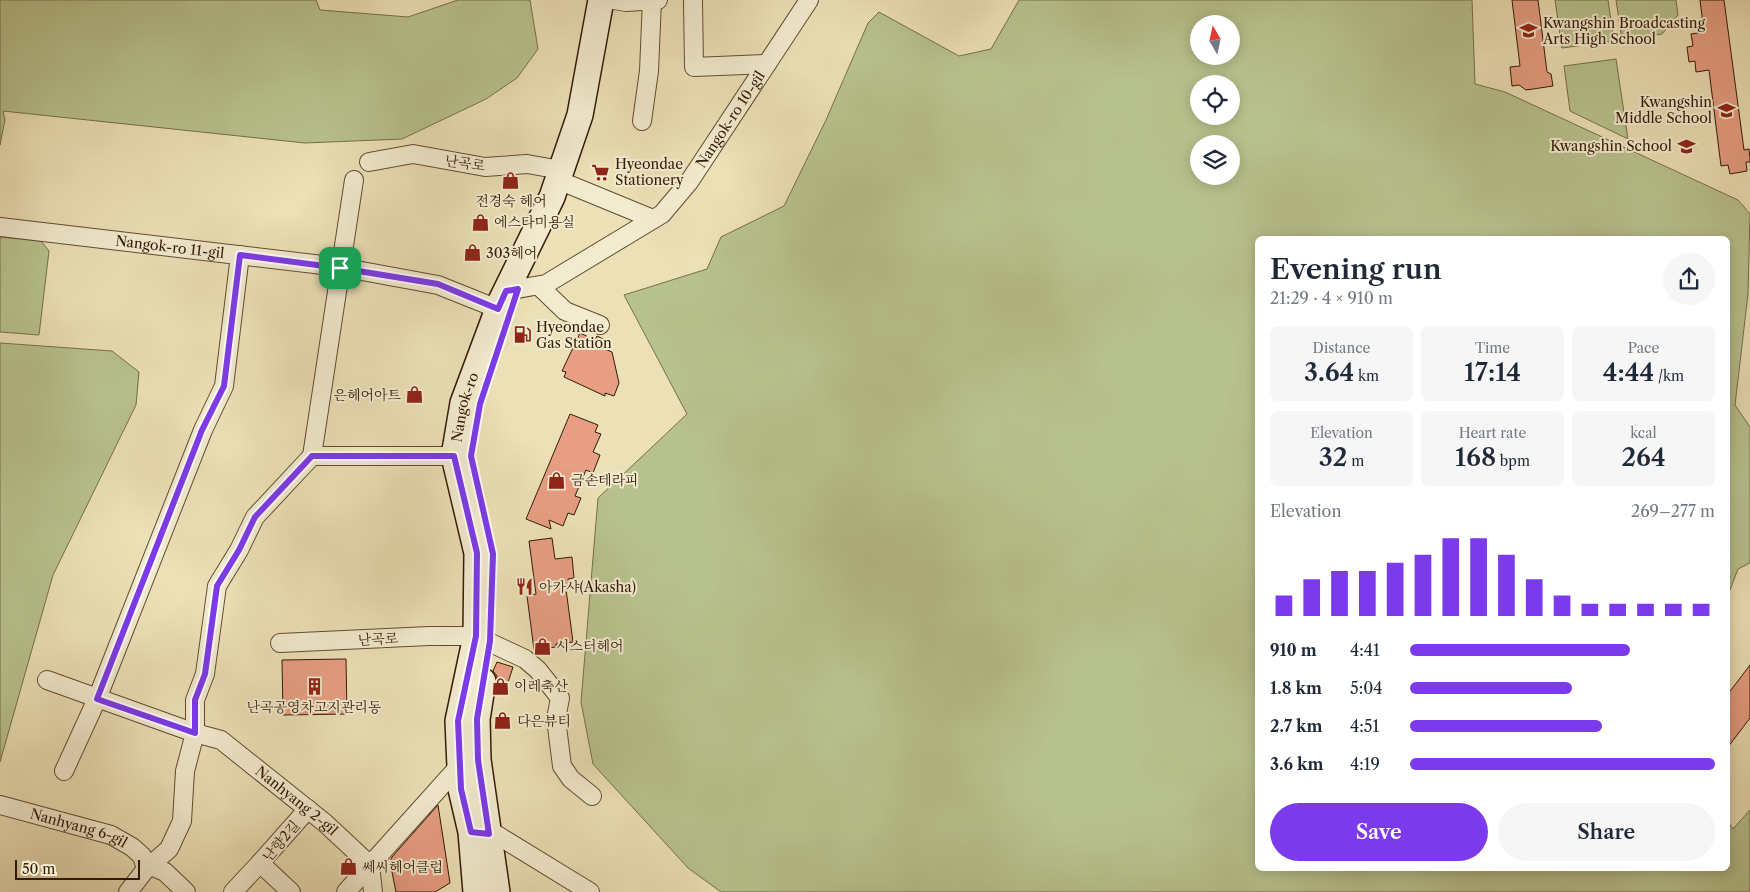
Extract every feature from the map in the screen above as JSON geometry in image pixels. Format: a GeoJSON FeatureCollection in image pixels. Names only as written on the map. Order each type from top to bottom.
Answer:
{"type":"FeatureCollection","features":[{"type":"Feature","properties":{"kind":"main road","name":"Nangok-ro"},"geometry":{"type":"LineString","coordinates":[[562,178],[580,115],[601,0]]}},
{"type":"Feature","properties":{"kind":"main road","name":"Nangok-ro"},"geometry":{"type":"LineString","coordinates":[[476,892],[480,833],[477,719],[483,639],[493,554],[471,456],[480,404],[515,294],[552,197],[593,115],[613,0]]}},
{"type":"Feature","properties":{"kind":"main road","name":"Nangok-ro"},"geometry":{"type":"LineString","coordinates":[[497,892],[480,833],[461,789],[458,721],[483,639],[477,553],[454,456],[463,403],[515,294]]}},
{"type":"Feature","properties":{"kind":"street"},"geometry":{"type":"LineString","coordinates":[[613,0],[626,2],[658,0]]}},
{"type":"Feature","properties":{"kind":"street"},"geometry":{"type":"LineString","coordinates":[[642,121],[649,72],[652,0]]}},
{"type":"Feature","properties":{"kind":"street"},"geometry":{"type":"LineString","coordinates":[[693,0],[694,67],[767,64]]}},
{"type":"Feature","properties":{"kind":"street","name":"Nangok-ro 10-gil"},"geometry":{"type":"LineString","coordinates":[[515,294],[546,284],[662,214],[689,182],[809,0]]}},
{"type":"Feature","properties":{"kind":"street","name":"난곡로"},"geometry":{"type":"LineString","coordinates":[[369,162],[413,154],[485,167],[527,164],[653,219]]}},
{"type":"Feature","properties":{"kind":"street"},"geometry":{"type":"LineString","coordinates":[[128,892],[148,867],[169,849],[182,821],[185,771],[195,733],[195,700],[205,674],[217,586],[239,550],[255,517],[312,456],[354,180]]}},
{"type":"Feature","properties":{"kind":"street","name":"Nangok-ro 11-gil"},"geometry":{"type":"LineString","coordinates":[[0,227],[340,268],[515,294]]}},
{"type":"Feature","properties":{"kind":"street"},"geometry":{"type":"LineString","coordinates":[[64,771],[97,699],[202,430],[224,386],[240,255]]}},
{"type":"Feature","properties":{"kind":"street"},"geometry":{"type":"LineString","coordinates":[[515,294],[600,325]]}},
{"type":"Feature","properties":{"kind":"street"},"geometry":{"type":"LineString","coordinates":[[312,456],[454,456]]}},
{"type":"Feature","properties":{"kind":"street","name":"난곡로"},"geometry":{"type":"LineString","coordinates":[[280,643],[429,636],[483,639]]}},
{"type":"Feature","properties":{"kind":"street"},"geometry":{"type":"LineString","coordinates":[[483,639],[525,659],[554,688],[560,698],[556,719],[562,766],[571,779],[592,796]]}},
{"type":"Feature","properties":{"kind":"street","name":"Nanhyang 2-gil"},"geometry":{"type":"LineString","coordinates":[[47,680],[195,733],[222,740],[308,809],[370,865]]}},
{"type":"Feature","properties":{"kind":"street"},"geometry":{"type":"LineString","coordinates":[[346,892],[460,765]]}},
{"type":"Feature","properties":{"kind":"street","name":"Nanhyang 6-gil"},"geometry":{"type":"LineString","coordinates":[[1,809],[110,835],[132,847],[142,856],[148,867]]}},
{"type":"Feature","properties":{"kind":"street","name":"난향2길"},"geometry":{"type":"LineString","coordinates":[[291,892],[260,862],[308,809]]}},
{"type":"Feature","properties":{"kind":"street"},"geometry":{"type":"LineString","coordinates":[[480,833],[497,835],[590,892]]}},
{"type":"Feature","properties":{"kind":"street"},"geometry":{"type":"LineString","coordinates":[[233,892],[260,862]]}},
{"type":"Feature","properties":{"kind":"street"},"geometry":{"type":"LineString","coordinates":[[370,865],[373,892]]}},
{"type":"Feature","properties":{"kind":"street"},"geometry":{"type":"LineString","coordinates":[[148,867],[165,872],[186,892]]}},
{"type":"Feature","properties":{"kind":"green space"},"geometry":{"type":"Polygon","coordinates":[[[0,0],[316,0],[320,10],[408,17],[458,0],[530,0],[538,49],[517,78],[486,99],[402,139],[305,143],[3,111],[5,120],[0,145],[0,0]]]}},
{"type":"Feature","properties":{"kind":"green space"},"geometry":{"type":"Polygon","coordinates":[[[1019,0],[1472,0],[1475,84],[1505,92],[1738,200],[1750,214],[1748,294],[1735,405],[1750,427],[1750,563],[1738,569],[1730,590],[1730,236],[1255,236],[1255,871],[1730,871],[1730,825],[1733,829],[1750,810],[1750,892],[721,892],[688,868],[593,764],[581,702],[598,498],[687,414],[624,295],[707,269],[721,237],[784,206],[826,120],[868,23],[879,12],[959,56],[991,49],[1019,0]]]}},
{"type":"Feature","properties":{"kind":"green space"},"geometry":{"type":"Polygon","coordinates":[[[1555,0],[1608,0],[1614,41],[1562,48],[1555,0]]]}},
{"type":"Feature","properties":{"kind":"green space"},"geometry":{"type":"Polygon","coordinates":[[[1616,0],[1676,0],[1678,15],[1662,34],[1622,40],[1616,0]]]}},
{"type":"Feature","properties":{"kind":"green space"},"geometry":{"type":"Polygon","coordinates":[[[1616,59],[1628,139],[1570,111],[1564,66],[1616,59]]]}},
{"type":"Feature","properties":{"kind":"green space"},"geometry":{"type":"Polygon","coordinates":[[[0,237],[41,241],[49,251],[39,335],[0,332],[0,237]]]}},
{"type":"Feature","properties":{"kind":"green space"},"geometry":{"type":"Polygon","coordinates":[[[0,343],[112,351],[139,372],[136,405],[53,575],[0,762],[0,343]]]}},
{"type":"Feature","properties":{"kind":"building","name":"Kwangshin Broadcasting Arts High School"},"geometry":{"type":"Polygon","coordinates":[[[1512,0],[1538,0],[1547,72],[1551,74],[1553,86],[1526,90],[1519,85],[1512,86],[1510,67],[1520,66],[1512,0]]]}},
{"type":"Feature","properties":{"kind":"building","name":"Kwangshin Middle School"},"geometry":{"type":"Polygon","coordinates":[[[1700,0],[1724,0],[1744,150],[1749,149],[1750,162],[1746,162],[1747,171],[1730,174],[1728,165],[1721,166],[1709,70],[1696,72],[1695,61],[1689,62],[1687,47],[1693,46],[1691,34],[1704,32],[1700,0]]]}},
{"type":"Feature","properties":{"kind":"building"},"geometry":{"type":"Polygon","coordinates":[[[580,333],[595,340],[597,336],[609,342],[605,349],[612,352],[619,383],[614,396],[605,393],[605,396],[564,377],[566,372],[562,371],[580,333]]]}},
{"type":"Feature","properties":{"kind":"building"},"geometry":{"type":"Polygon","coordinates":[[[570,414],[598,425],[595,432],[601,434],[593,452],[600,455],[593,473],[586,470],[575,496],[581,498],[574,515],[568,513],[563,526],[549,520],[551,529],[526,519],[570,414]]]}},
{"type":"Feature","properties":{"kind":"building"},"geometry":{"type":"Polygon","coordinates":[[[552,538],[555,559],[572,557],[574,578],[568,579],[570,588],[566,589],[573,642],[534,650],[527,596],[536,594],[529,541],[552,538]]]}},
{"type":"Feature","properties":{"kind":"building","name":"난곡공영차고지관리동"},"geometry":{"type":"Polygon","coordinates":[[[346,659],[347,714],[283,715],[282,660],[346,659]]]}},
{"type":"Feature","properties":{"kind":"building"},"geometry":{"type":"Polygon","coordinates":[[[497,662],[513,667],[504,695],[496,692],[497,676],[493,671],[497,662]]]}},
{"type":"Feature","properties":{"kind":"building"},"geometry":{"type":"Polygon","coordinates":[[[1750,665],[1750,718],[1730,744],[1730,691],[1750,665]]]}},
{"type":"Feature","properties":{"kind":"building"},"geometry":{"type":"Polygon","coordinates":[[[438,805],[450,883],[435,892],[396,892],[390,862],[392,857],[438,805]]]}},
{"type":"Feature","properties":{"kind":"place","name":"Kwangshin Broadcasting Arts High School"},"geometry":{"type":"Point","coordinates":[1529,31]}},
{"type":"Feature","properties":{"kind":"place","name":"Kwangshin Middle School"},"geometry":{"type":"Point","coordinates":[1726,110]}},
{"type":"Feature","properties":{"kind":"place","name":"Kwangshin School"},"geometry":{"type":"Point","coordinates":[1686,146]}},
{"type":"Feature","properties":{"kind":"place","name":"Hyeondae Stationery"},"geometry":{"type":"Point","coordinates":[601,172]}},
{"type":"Feature","properties":{"kind":"place","name":"전경숙 헤어"},"geometry":{"type":"Point","coordinates":[511,181]}},
{"type":"Feature","properties":{"kind":"place","name":"에스타미용실"},"geometry":{"type":"Point","coordinates":[480,222]}},
{"type":"Feature","properties":{"kind":"place","name":"303헤어"},"geometry":{"type":"Point","coordinates":[472,253]}},
{"type":"Feature","properties":{"kind":"place","name":"Hyeondae Gas Station"},"geometry":{"type":"Point","coordinates":[522,335]}},
{"type":"Feature","properties":{"kind":"place","name":"은헤어아트"},"geometry":{"type":"Point","coordinates":[415,395]}},
{"type":"Feature","properties":{"kind":"place","name":"금손테라피"},"geometry":{"type":"Point","coordinates":[557,480]}},
{"type":"Feature","properties":{"kind":"place","name":"아카샤(Akasha)"},"geometry":{"type":"Point","coordinates":[525,587]}},
{"type":"Feature","properties":{"kind":"place","name":"시스터헤어"},"geometry":{"type":"Point","coordinates":[542,646]}},
{"type":"Feature","properties":{"kind":"place","name":"이레축산"},"geometry":{"type":"Point","coordinates":[500,686]}},
{"type":"Feature","properties":{"kind":"place","name":"난곡공영차고지관리동"},"geometry":{"type":"Point","coordinates":[314,687]}},
{"type":"Feature","properties":{"kind":"place","name":"다은뷰티"},"geometry":{"type":"Point","coordinates":[503,721]}},
{"type":"Feature","properties":{"kind":"place","name":"쎄씨헤어클럽"},"geometry":{"type":"Point","coordinates":[348,867]}},
{"type":"Feature","properties":{"kind":"route"},"geometry":{"type":"LineString","coordinates":[[240,255],[340,268],[438,284],[498,309],[506,291],[518,289],[480,404],[471,456],[493,554],[490,641],[477,719],[478,760],[489,834],[471,832],[461,789],[458,721],[476,636],[477,553],[454,456],[312,456],[255,517],[239,550],[217,586],[205,674],[195,700],[195,733],[97,699],[202,430],[224,386],[240,255]]}}]}
